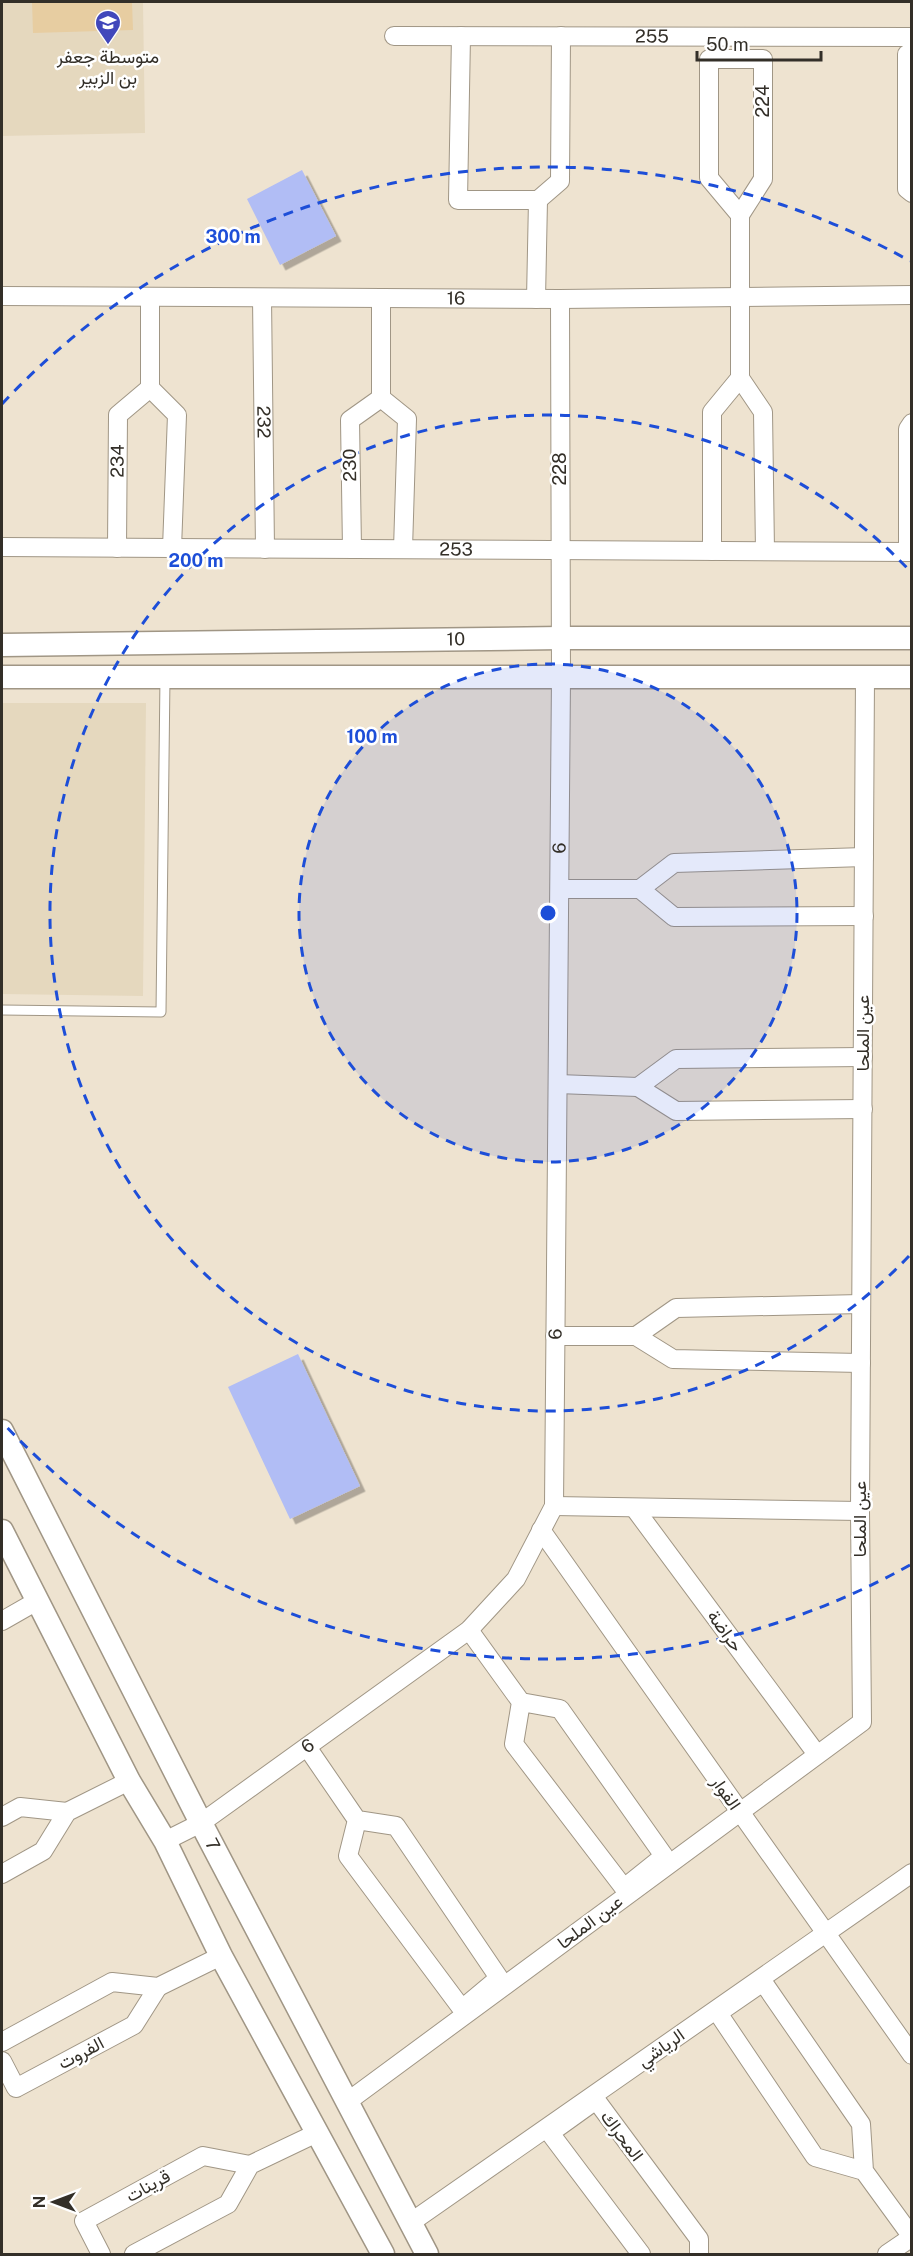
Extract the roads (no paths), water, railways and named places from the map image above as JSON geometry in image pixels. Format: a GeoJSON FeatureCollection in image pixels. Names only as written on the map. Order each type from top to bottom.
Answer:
{"type":"FeatureCollection","features":[{"type":"Feature","properties":{"kind":"street","name":"255"},"geometry":{"type":"LineString","coordinates":[[394,36],[912,37]]}},
{"type":"Feature","properties":{"kind":"street"},"geometry":{"type":"LineString","coordinates":[[461,36],[458,200],[538,200],[560,181],[561,36]]}},
{"type":"Feature","properties":{"kind":"street"},"geometry":{"type":"LineString","coordinates":[[912,54],[907,54],[907,189],[912,194]]}},
{"type":"Feature","properties":{"kind":"street","name":"224"},"geometry":{"type":"LineString","coordinates":[[709,58],[763,58],[763,179],[740,215],[709,178],[709,58]]}},
{"type":"Feature","properties":{"kind":"street"},"geometry":{"type":"LineString","coordinates":[[536,299],[538,200]]}},
{"type":"Feature","properties":{"kind":"street"},"geometry":{"type":"LineString","coordinates":[[740,215],[740,378],[763,412],[765,551]]}},
{"type":"Feature","properties":{"kind":"street","name":"16"},"geometry":{"type":"LineString","coordinates":[[2,296],[560,299],[912,295]]}},
{"type":"Feature","properties":{"kind":"street"},"geometry":{"type":"LineString","coordinates":[[150,297],[150,388],[177,415],[172,548]]}},
{"type":"Feature","properties":{"kind":"street","name":"232"},"geometry":{"type":"LineString","coordinates":[[262,298],[265,549]]}},
{"type":"Feature","properties":{"kind":"street"},"geometry":{"type":"LineString","coordinates":[[381,298],[381,398],[407,419],[403,549]]}},
{"type":"Feature","properties":{"kind":"street","name":"228"},"geometry":{"type":"LineString","coordinates":[[560,299],[561,638]]}},
{"type":"Feature","properties":{"kind":"street"},"geometry":{"type":"LineString","coordinates":[[712,551],[712,412],[740,378]]}},
{"type":"Feature","properties":{"kind":"street","name":"234"},"geometry":{"type":"LineString","coordinates":[[117,548],[118,415],[150,388]]}},
{"type":"Feature","properties":{"kind":"street","name":"230"},"geometry":{"type":"LineString","coordinates":[[352,549],[350,420],[381,398]]}},
{"type":"Feature","properties":{"kind":"street"},"geometry":{"type":"LineString","coordinates":[[910,552],[908,429],[912,423]]}},
{"type":"Feature","properties":{"kind":"street","name":"253"},"geometry":{"type":"LineString","coordinates":[[2,547],[910,552]]}},
{"type":"Feature","properties":{"kind":"street","name":"10"},"geometry":{"type":"LineString","coordinates":[[2,645],[561,638],[912,638]]}},
{"type":"Feature","properties":{"kind":"street","name":"6"},"geometry":{"type":"LineString","coordinates":[[165,1841],[201,1822],[470,1630],[516,1579],[554,1506],[561,638]]}},
{"type":"Feature","properties":{"kind":"street"},"geometry":{"type":"LineString","coordinates":[[2,677],[912,677]]}},
{"type":"Feature","properties":{"kind":"street","name":"عين الملحا"},"geometry":{"type":"LineString","coordinates":[[347,2102],[816,1753],[862,1722],[860,1511],[866,677]]}},
{"type":"Feature","properties":{"kind":"street"},"geometry":{"type":"LineString","coordinates":[[560,889],[640,889],[674,863],[864,857]]}},
{"type":"Feature","properties":{"kind":"street"},"geometry":{"type":"LineString","coordinates":[[640,889],[675,917],[864,916]]}},
{"type":"Feature","properties":{"kind":"street"},"geometry":{"type":"LineString","coordinates":[[638,1087],[676,1059],[863,1057]]}},
{"type":"Feature","properties":{"kind":"street"},"geometry":{"type":"LineString","coordinates":[[558,1084],[638,1087],[676,1111],[863,1109]]}},
{"type":"Feature","properties":{"kind":"street"},"geometry":{"type":"LineString","coordinates":[[636,1336],[676,1308],[861,1304]]}},
{"type":"Feature","properties":{"kind":"street"},"geometry":{"type":"LineString","coordinates":[[555,1336],[636,1336],[673,1359],[861,1363]]}},
{"type":"Feature","properties":{"kind":"street","name":"7"},"geometry":{"type":"LineString","coordinates":[[2,1431],[201,1822],[427,2254]]}},
{"type":"Feature","properties":{"kind":"street"},"geometry":{"type":"LineString","coordinates":[[554,1506],[860,1511]]}},
{"type":"Feature","properties":{"kind":"street","name":"حراضة"},"geometry":{"type":"LineString","coordinates":[[635,1509],[816,1753]]}},
{"type":"Feature","properties":{"kind":"street","name":"الفوار"},"geometry":{"type":"LineString","coordinates":[[541,1530],[824,1934],[912,2055]]}},
{"type":"Feature","properties":{"kind":"street"},"geometry":{"type":"LineString","coordinates":[[2,1531],[129,1781],[165,1841],[221,1956],[383,2254]]}},
{"type":"Feature","properties":{"kind":"street"},"geometry":{"type":"LineString","coordinates":[[2,1621],[37,1601]]}},
{"type":"Feature","properties":{"kind":"street"},"geometry":{"type":"LineString","coordinates":[[470,1630],[521,1702],[560,1709],[664,1856],[624,1888],[514,1744],[521,1702]]}},
{"type":"Feature","properties":{"kind":"street"},"geometry":{"type":"LineString","coordinates":[[307,1747],[357,1820],[396,1826],[499,1978],[462,2009],[348,1856],[357,1820]]}},
{"type":"Feature","properties":{"kind":"street"},"geometry":{"type":"LineString","coordinates":[[2,1874],[43,1851],[68,1812],[129,1781]]}},
{"type":"Feature","properties":{"kind":"street"},"geometry":{"type":"LineString","coordinates":[[2,1817],[20,1807],[68,1812]]}},
{"type":"Feature","properties":{"kind":"street"},"geometry":{"type":"LineString","coordinates":[[912,1874],[904,1881],[912,1892]]}},
{"type":"Feature","properties":{"kind":"street","name":"الرياشي"},"geometry":{"type":"LineString","coordinates":[[410,2223],[912,1874]]}},
{"type":"Feature","properties":{"kind":"street"},"geometry":{"type":"LineString","coordinates":[[2,2042],[112,1982],[158,1987],[221,1956]]}},
{"type":"Feature","properties":{"kind":"street"},"geometry":{"type":"LineString","coordinates":[[864,2171],[815,2157],[718,2013],[763,1982],[861,2124],[864,2171],[911,2237],[887,2254]]}},
{"type":"Feature","properties":{"kind":"street","name":"الفروت"},"geometry":{"type":"LineString","coordinates":[[2,2061],[16,2088],[134,2025],[158,1987]]}},
{"type":"Feature","properties":{"kind":"street","name":"المحراك"},"geometry":{"type":"LineString","coordinates":[[641,2254],[550,2133],[596,2100],[699,2239],[699,2254]]}},
{"type":"Feature","properties":{"kind":"street"},"geometry":{"type":"LineString","coordinates":[[134,2254],[228,2204],[250,2165],[316,2133]]}},
{"type":"Feature","properties":{"kind":"street","name":"قرينات"},"geometry":{"type":"LineString","coordinates":[[101,2254],[84,2221],[203,2156],[250,2165]]}},
{"type":"Feature","properties":{"kind":"lane"},"geometry":{"type":"LineString","coordinates":[[2,1010],[161,1012],[165,677]]}},
{"type":"Feature","properties":{"kind":"place","name":"متوسطة جعفر بن الزبير"},"geometry":{"type":"Point","coordinates":[108,46]}}]}
